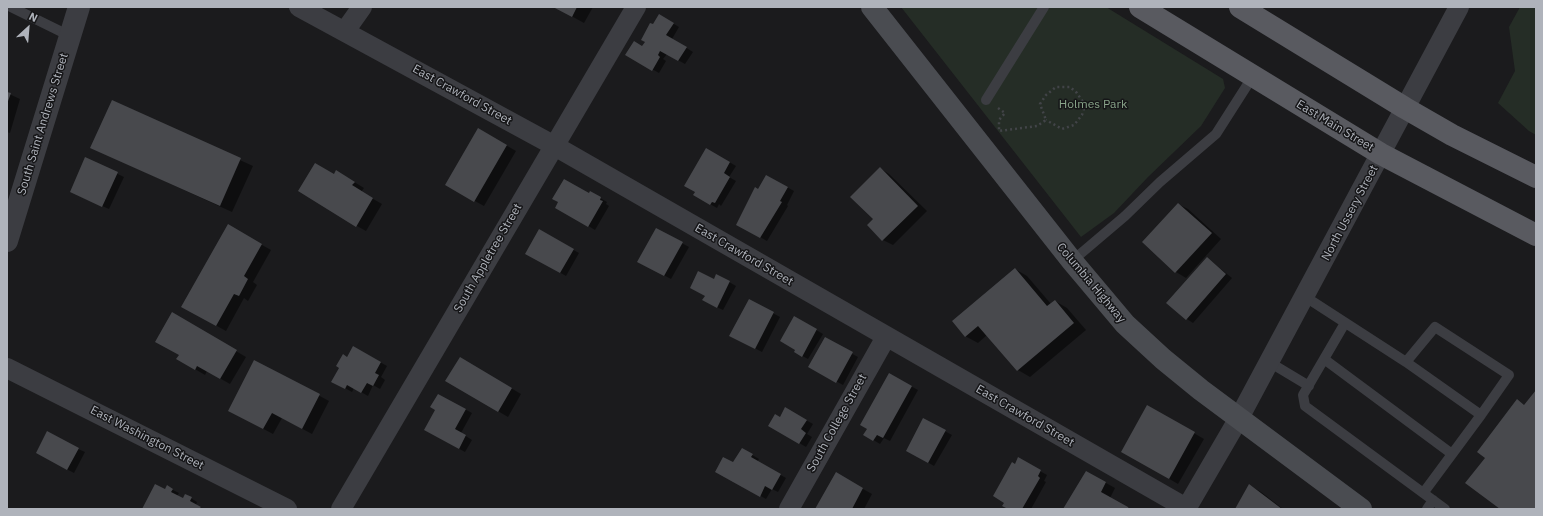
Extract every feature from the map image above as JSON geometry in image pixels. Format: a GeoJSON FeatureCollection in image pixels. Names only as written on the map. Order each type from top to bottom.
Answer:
{"type":"FeatureCollection","features":[{"type":"Feature","properties":{"kind":"main road","name":"Columbia Highway"},"geometry":{"type":"LineString","coordinates":[[872,7],[1072,261],[1125,324],[1163,359],[1361,509]]}},
{"type":"Feature","properties":{"kind":"main road","name":"East Main Street"},"geometry":{"type":"LineString","coordinates":[[1140,7],[1381,154],[1536,235]]}},
{"type":"Feature","properties":{"kind":"main road"},"geometry":{"type":"LineString","coordinates":[[1240,7],[1405,108],[1452,135],[1536,178]]}},
{"type":"Feature","properties":{"kind":"street","name":"South Saint Andrews Street"},"geometry":{"type":"LineString","coordinates":[[7,241],[80,7]]}},
{"type":"Feature","properties":{"kind":"street","name":"East Crawford Street"},"geometry":{"type":"LineString","coordinates":[[299,7],[553,145],[1186,508]]}},
{"type":"Feature","properties":{"kind":"street"},"geometry":{"type":"LineString","coordinates":[[345,31],[362,7]]}},
{"type":"Feature","properties":{"kind":"street","name":"South Appletree Street"},"geometry":{"type":"LineString","coordinates":[[341,509],[553,145],[636,7]]}},
{"type":"Feature","properties":{"kind":"street","name":"North Ussery Street"},"geometry":{"type":"LineString","coordinates":[[1186,508],[1239,418],[1459,7]]}},
{"type":"Feature","properties":{"kind":"street","name":"South College Street"},"geometry":{"type":"LineString","coordinates":[[789,509],[886,337]]}},
{"type":"Feature","properties":{"kind":"street","name":"East Washington Street"},"geometry":{"type":"LineString","coordinates":[[7,368],[287,509]]}},
{"type":"Feature","properties":{"kind":"lane"},"geometry":{"type":"LineString","coordinates":[[11,7],[70,36]]}},
{"type":"Feature","properties":{"kind":"lane"},"geometry":{"type":"LineString","coordinates":[[986,100],[1044,7]]}},
{"type":"Feature","properties":{"kind":"lane"},"geometry":{"type":"LineString","coordinates":[[1072,261],[1125,216],[1160,182],[1216,134],[1253,76]]}},
{"type":"Feature","properties":{"kind":"lane"},"geometry":{"type":"LineString","coordinates":[[1304,296],[1406,362],[1481,414]]}},
{"type":"Feature","properties":{"kind":"lane"},"geometry":{"type":"LineString","coordinates":[[1345,323],[1303,395],[1305,406],[1424,492],[1445,509]]}},
{"type":"Feature","properties":{"kind":"lane"},"geometry":{"type":"LineString","coordinates":[[1406,362],[1435,327],[1509,375],[1424,492]]}},
{"type":"Feature","properties":{"kind":"lane"},"geometry":{"type":"LineString","coordinates":[[1324,359],[1452,454]]}},
{"type":"Feature","properties":{"kind":"lane"},"geometry":{"type":"LineString","coordinates":[[1269,362],[1309,386]]}},
{"type":"Feature","properties":{"kind":"lane"},"geometry":{"type":"LineString","coordinates":[[1427,509],[1433,500]]}},
{"type":"Feature","properties":{"kind":"path"},"geometry":{"type":"LineString","coordinates":[[1056,87],[1070,87],[1077,93],[1085,105],[1082,115],[1074,125],[1062,129],[1046,120],[1040,104],[1046,95],[1056,87]]}},
{"type":"Feature","properties":{"kind":"path"},"geometry":{"type":"LineString","coordinates":[[986,100],[1004,112],[999,120],[999,131],[1037,126],[1046,120]]}},
{"type":"Feature","properties":{"kind":"green space","name":"Holmes Park"},"geometry":{"type":"Polygon","coordinates":[[[901,7],[1106,7],[1223,79],[1225,88],[1201,126],[1148,177],[1114,213],[1081,237],[901,7]]]}},
{"type":"Feature","properties":{"kind":"green space"},"geometry":{"type":"Polygon","coordinates":[[[1520,7],[1536,7],[1536,135],[1529,131],[1498,103],[1515,71],[1509,27],[1520,7]]]}},
{"type":"Feature","properties":{"kind":"building"},"geometry":{"type":"Polygon","coordinates":[[[553,7],[577,7],[572,17],[553,7]]]}},
{"type":"Feature","properties":{"kind":"building"},"geometry":{"type":"Polygon","coordinates":[[[659,14],[674,23],[666,35],[687,47],[678,61],[660,51],[658,55],[660,57],[652,71],[625,55],[634,41],[642,46],[645,42],[641,40],[650,23],[653,24],[659,14]]]}},
{"type":"Feature","properties":{"kind":"building"},"geometry":{"type":"Polygon","coordinates":[[[7,92],[11,93],[7,104],[7,92]]]}},
{"type":"Feature","properties":{"kind":"building"},"geometry":{"type":"Polygon","coordinates":[[[112,100],[241,158],[220,206],[90,148],[112,100]]]}},
{"type":"Feature","properties":{"kind":"building"},"geometry":{"type":"Polygon","coordinates":[[[478,128],[507,145],[474,202],[445,185],[478,128]]]}},
{"type":"Feature","properties":{"kind":"building"},"geometry":{"type":"Polygon","coordinates":[[[706,148],[730,162],[724,173],[730,177],[715,203],[712,202],[710,205],[693,195],[695,192],[684,186],[706,148]]]}},
{"type":"Feature","properties":{"kind":"building"},"geometry":{"type":"Polygon","coordinates":[[[85,157],[118,172],[102,207],[70,192],[85,157]]]}},
{"type":"Feature","properties":{"kind":"building"},"geometry":{"type":"Polygon","coordinates":[[[315,163],[334,174],[336,170],[355,182],[352,185],[373,198],[356,227],[298,191],[315,163]]]}},
{"type":"Feature","properties":{"kind":"building"},"geometry":{"type":"Polygon","coordinates":[[[880,167],[918,206],[882,241],[867,225],[873,219],[850,197],[880,167]]]}},
{"type":"Feature","properties":{"kind":"building"},"geometry":{"type":"Polygon","coordinates":[[[766,175],[788,187],[780,201],[782,202],[760,238],[736,225],[755,187],[758,189],[766,175]]]}},
{"type":"Feature","properties":{"kind":"building"},"geometry":{"type":"Polygon","coordinates":[[[564,179],[589,193],[590,191],[601,197],[600,200],[603,201],[588,227],[555,208],[558,202],[552,199],[564,179]]]}},
{"type":"Feature","properties":{"kind":"building"},"geometry":{"type":"Polygon","coordinates":[[[1178,203],[1212,233],[1175,273],[1142,242],[1178,203]]]}},
{"type":"Feature","properties":{"kind":"building"},"geometry":{"type":"Polygon","coordinates":[[[228,224],[262,244],[244,276],[248,279],[239,296],[234,294],[216,326],[181,307],[228,224]]]}},
{"type":"Feature","properties":{"kind":"building"},"geometry":{"type":"Polygon","coordinates":[[[656,228],[683,242],[664,276],[637,262],[656,228]]]}},
{"type":"Feature","properties":{"kind":"building"},"geometry":{"type":"Polygon","coordinates":[[[539,229],[574,249],[560,273],[525,254],[539,229]]]}},
{"type":"Feature","properties":{"kind":"building"},"geometry":{"type":"Polygon","coordinates":[[[1207,257],[1226,274],[1186,320],[1166,303],[1207,257]]]}},
{"type":"Feature","properties":{"kind":"building"},"geometry":{"type":"Polygon","coordinates":[[[1015,268],[1047,306],[1055,300],[1074,323],[1017,371],[978,326],[965,337],[952,321],[1015,268]]]}},
{"type":"Feature","properties":{"kind":"building"},"geometry":{"type":"Polygon","coordinates":[[[698,271],[714,279],[716,274],[730,281],[717,308],[702,300],[705,296],[690,288],[698,271]]]}},
{"type":"Feature","properties":{"kind":"building"},"geometry":{"type":"Polygon","coordinates":[[[749,299],[774,312],[755,349],[729,336],[749,299]]]}},
{"type":"Feature","properties":{"kind":"building"},"geometry":{"type":"Polygon","coordinates":[[[172,312],[237,350],[220,379],[197,366],[195,370],[176,359],[179,355],[155,342],[172,312]]]}},
{"type":"Feature","properties":{"kind":"building"},"geometry":{"type":"Polygon","coordinates":[[[794,316],[817,329],[802,357],[794,352],[795,350],[780,341],[794,316]]]}},
{"type":"Feature","properties":{"kind":"building"},"geometry":{"type":"Polygon","coordinates":[[[825,337],[853,352],[836,383],[808,367],[825,337]]]}},
{"type":"Feature","properties":{"kind":"building"},"geometry":{"type":"Polygon","coordinates":[[[353,346],[381,362],[375,373],[379,375],[373,386],[367,383],[361,393],[347,385],[345,389],[331,382],[339,368],[336,366],[343,354],[347,357],[353,346]]]}},
{"type":"Feature","properties":{"kind":"building"},"geometry":{"type":"Polygon","coordinates":[[[460,357],[512,388],[498,412],[445,381],[460,357]]]}},
{"type":"Feature","properties":{"kind":"building"},"geometry":{"type":"Polygon","coordinates":[[[254,360],[320,394],[302,429],[272,413],[263,429],[228,411],[254,360]]]}},
{"type":"Feature","properties":{"kind":"building"},"geometry":{"type":"Polygon","coordinates":[[[889,373],[912,386],[883,438],[877,435],[873,441],[863,435],[867,429],[860,425],[889,373]]]}},
{"type":"Feature","properties":{"kind":"building"},"geometry":{"type":"Polygon","coordinates":[[[1536,390],[1536,509],[1500,509],[1465,483],[1485,458],[1477,452],[1517,399],[1524,405],[1536,390]]]}},
{"type":"Feature","properties":{"kind":"building"},"geometry":{"type":"Polygon","coordinates":[[[438,394],[466,409],[455,429],[466,435],[459,449],[424,430],[435,410],[430,407],[438,394]]]}},
{"type":"Feature","properties":{"kind":"building"},"geometry":{"type":"Polygon","coordinates":[[[1147,405],[1195,432],[1169,479],[1121,452],[1147,405]]]}},
{"type":"Feature","properties":{"kind":"building"},"geometry":{"type":"Polygon","coordinates":[[[785,407],[807,420],[801,429],[806,433],[799,444],[768,426],[775,414],[780,417],[785,407]]]}},
{"type":"Feature","properties":{"kind":"building"},"geometry":{"type":"Polygon","coordinates":[[[923,418],[946,430],[928,463],[906,451],[923,418]]]}},
{"type":"Feature","properties":{"kind":"building"},"geometry":{"type":"Polygon","coordinates":[[[47,431],[79,448],[67,470],[36,453],[47,431]]]}},
{"type":"Feature","properties":{"kind":"building"},"geometry":{"type":"Polygon","coordinates":[[[742,448],[753,454],[751,457],[781,474],[772,490],[765,486],[760,497],[715,472],[723,457],[733,462],[742,448]]]}},
{"type":"Feature","properties":{"kind":"building"},"geometry":{"type":"Polygon","coordinates":[[[1018,457],[1041,470],[1038,476],[1040,478],[1022,509],[1008,509],[1002,506],[1004,503],[993,496],[1012,462],[1015,464],[1018,457]]]}},
{"type":"Feature","properties":{"kind":"building"},"geometry":{"type":"Polygon","coordinates":[[[1086,471],[1106,482],[1101,492],[1129,509],[1063,509],[1086,471]]]}},
{"type":"Feature","properties":{"kind":"building"},"geometry":{"type":"Polygon","coordinates":[[[836,472],[863,488],[852,509],[815,509],[836,472]]]}},
{"type":"Feature","properties":{"kind":"building"},"geometry":{"type":"Polygon","coordinates":[[[155,484],[165,489],[167,485],[173,489],[171,492],[183,498],[185,494],[192,497],[190,501],[201,507],[199,509],[142,509],[155,484]]]}},
{"type":"Feature","properties":{"kind":"building"},"geometry":{"type":"Polygon","coordinates":[[[1249,484],[1282,509],[1235,509],[1249,484]]]}}]}
